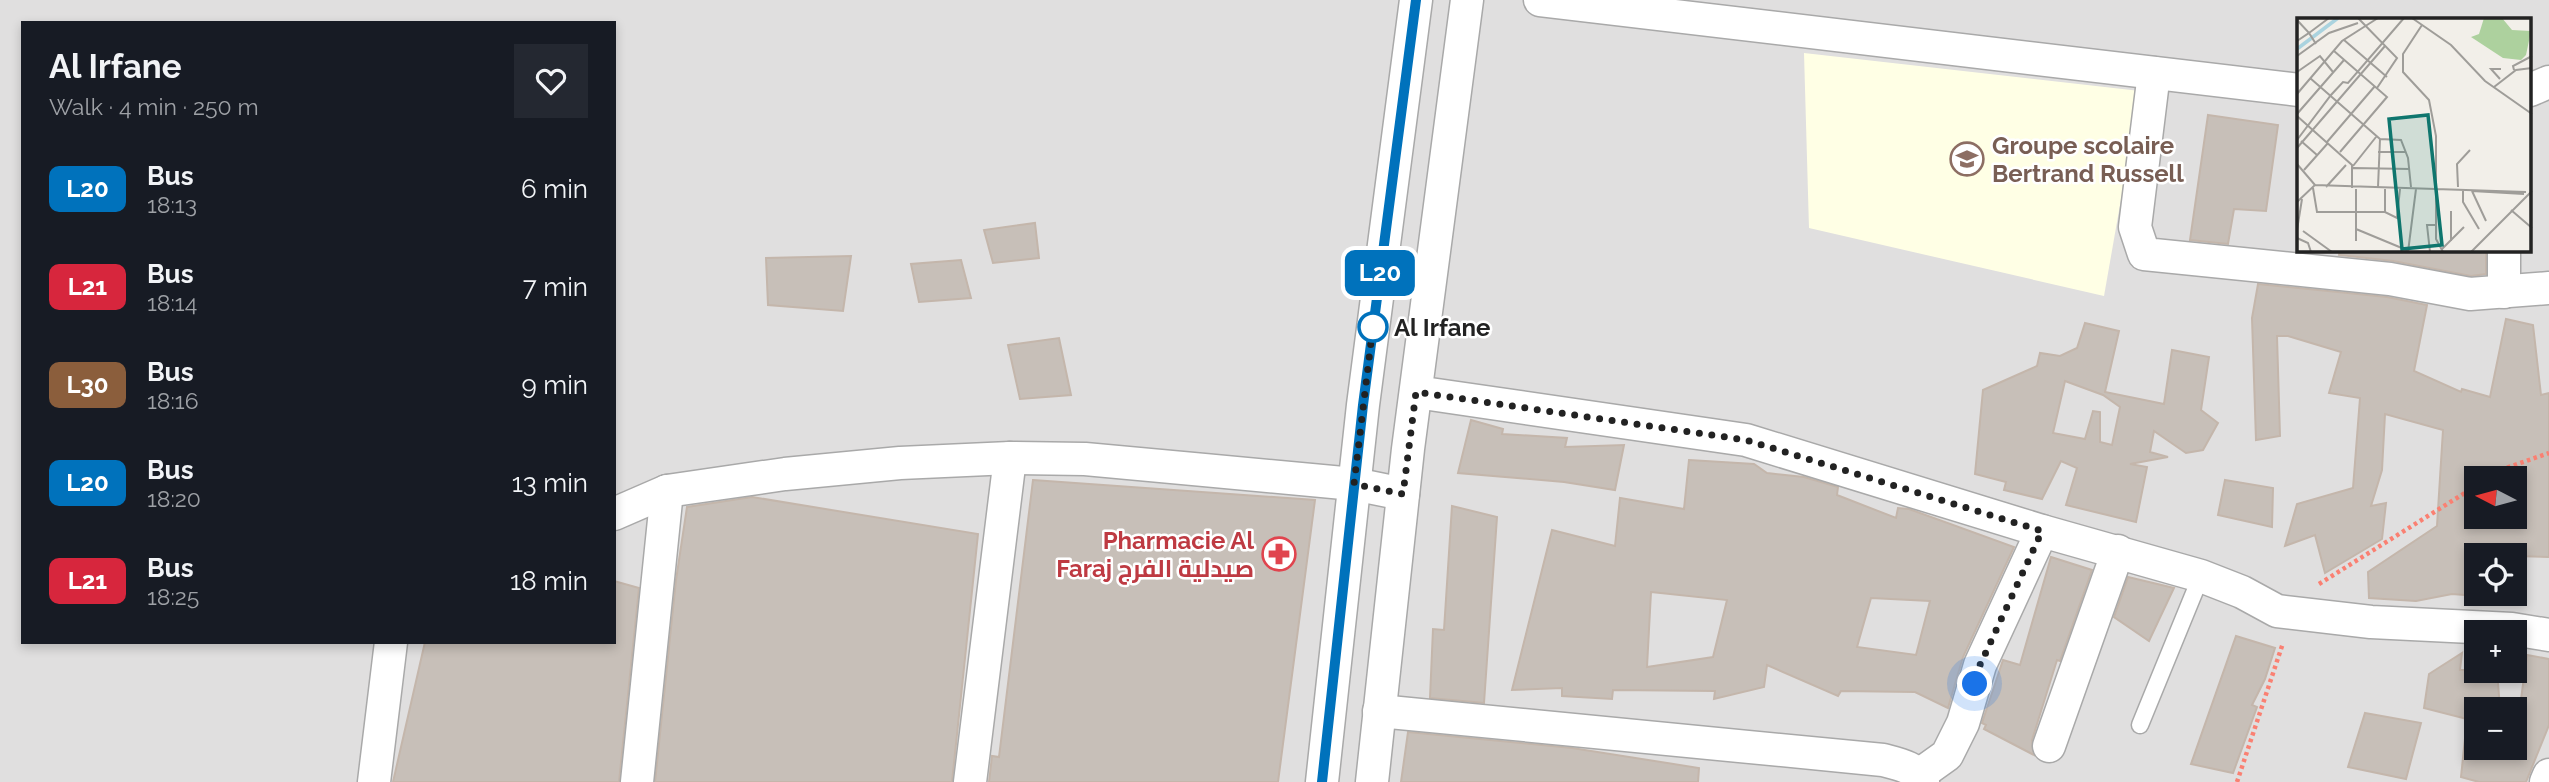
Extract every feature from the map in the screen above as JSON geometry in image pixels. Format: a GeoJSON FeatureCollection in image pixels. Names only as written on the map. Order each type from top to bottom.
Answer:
{"type":"FeatureCollection","features":[{"type":"Feature","properties":{"kind":"street"},"geometry":{"type":"LineString","coordinates":[[1322,782],[1354,484],[1416,0]]}},
{"type":"Feature","properties":{"kind":"street"},"geometry":{"type":"LineString","coordinates":[[1372,782],[1403,494],[1467,0]]}},
{"type":"Feature","properties":{"kind":"street"},"geometry":{"type":"LineString","coordinates":[[1540,0],[2297,90]]}},
{"type":"Feature","properties":{"kind":"street"},"geometry":{"type":"LineString","coordinates":[[2154,73],[2136,227],[2144,254],[2390,279],[2470,294],[2549,288]]}},
{"type":"Feature","properties":{"kind":"street"},"geometry":{"type":"LineString","coordinates":[[2532,89],[2549,82]]}},
{"type":"Feature","properties":{"kind":"street"},"geometry":{"type":"LineString","coordinates":[[2504,252],[2504,292]]}},
{"type":"Feature","properties":{"kind":"street"},"geometry":{"type":"LineString","coordinates":[[1416,392],[1746,440],[2042,531],[2201,576],[2242,592],[2277,611],[2371,622],[2512,629],[2549,635]]}},
{"type":"Feature","properties":{"kind":"street"},"geometry":{"type":"LineString","coordinates":[[970,782],[1010,458]]}},
{"type":"Feature","properties":{"kind":"street"},"geometry":{"type":"LineString","coordinates":[[616,513],[667,491],[798,472],[900,463],[1010,458],[1085,459],[1354,484],[1403,494]]}},
{"type":"Feature","properties":{"kind":"street"},"geometry":{"type":"LineString","coordinates":[[637,782],[667,491]]}},
{"type":"Feature","properties":{"kind":"street"},"geometry":{"type":"LineString","coordinates":[[1379,711],[1883,760],[1903,765],[1921,779],[1947,755],[1964,723],[1980,665],[2042,531]]}},
{"type":"Feature","properties":{"kind":"street"},"geometry":{"type":"LineString","coordinates":[[2049,746],[2118,551]]}},
{"type":"Feature","properties":{"kind":"street"},"geometry":{"type":"LineString","coordinates":[[374,782],[390,644]]}},
{"type":"Feature","properties":{"kind":"street"},"geometry":{"type":"LineString","coordinates":[[2546,782],[2549,775]]}},
{"type":"Feature","properties":{"kind":"lane"},"geometry":{"type":"LineString","coordinates":[[2140,725],[2201,576]]}},
{"type":"Feature","properties":{"kind":"path"},"geometry":{"type":"LineString","coordinates":[[2512,466],[2549,453]]}},
{"type":"Feature","properties":{"kind":"path"},"geometry":{"type":"LineString","coordinates":[[2237,782],[2287,631],[2277,611],[2464,494]]}},
{"type":"Feature","properties":{"kind":"shaded area"},"geometry":{"type":"Polygon","coordinates":[[[0,0],[2549,0],[2549,782],[0,782],[0,0]]]}},
{"type":"Feature","properties":{"kind":"shaded area","name":"Groupe scolaire Bertrand Russell"},"geometry":{"type":"Polygon","coordinates":[[[1804,53],[2140,91],[2104,296],[1809,228],[1804,53]]]}},
{"type":"Feature","properties":{"kind":"building"},"geometry":{"type":"Polygon","coordinates":[[[2208,115],[2278,125],[2266,211],[2234,209],[2228,244],[2190,240],[2208,115]]]}},
{"type":"Feature","properties":{"kind":"building"},"geometry":{"type":"Polygon","coordinates":[[[1035,223],[1039,258],[993,263],[984,230],[1035,223]]]}},
{"type":"Feature","properties":{"kind":"building"},"geometry":{"type":"Polygon","coordinates":[[[2340,252],[2486,252],[2486,274],[2471,276],[2393,261],[2339,255],[2340,252]]]}},
{"type":"Feature","properties":{"kind":"building"},"geometry":{"type":"Polygon","coordinates":[[[851,256],[843,311],[768,305],[766,258],[851,256]]]}},
{"type":"Feature","properties":{"kind":"building"},"geometry":{"type":"Polygon","coordinates":[[[961,260],[971,298],[919,302],[911,264],[961,260]]]}},
{"type":"Feature","properties":{"kind":"building"},"geometry":{"type":"Polygon","coordinates":[[[2258,284],[2387,297],[2427,305],[2414,371],[2461,392],[2462,389],[2490,397],[2506,319],[2533,325],[2541,395],[2549,393],[2549,557],[2527,556],[2527,543],[2464,543],[2464,595],[2452,594],[2416,601],[2369,598],[2368,572],[2437,526],[2443,430],[2385,414],[2382,470],[2371,506],[2386,503],[2382,539],[2325,573],[2315,535],[2285,546],[2297,504],[2353,488],[2360,398],[2329,393],[2341,352],[2288,336],[2277,336],[2280,436],[2256,440],[2252,318],[2258,284]]]}},
{"type":"Feature","properties":{"kind":"building"},"geometry":{"type":"Polygon","coordinates":[[[2085,323],[2119,331],[2105,392],[2164,404],[2172,350],[2209,357],[2201,410],[2218,423],[2203,450],[2186,453],[2154,431],[2150,452],[2168,457],[2130,464],[2147,467],[2136,522],[2066,505],[2077,468],[2061,461],[2042,499],[2004,490],[2006,482],[1975,474],[1983,390],[2037,366],[2040,353],[2060,356],[2077,348],[2085,323]],[[2065,381],[2053,433],[2085,439],[2093,411],[2100,412],[2100,442],[2112,445],[2120,407],[2103,395],[2065,381]]]}},
{"type":"Feature","properties":{"kind":"building"},"geometry":{"type":"Polygon","coordinates":[[[1059,338],[1071,395],[1020,399],[1008,345],[1059,338]]]}},
{"type":"Feature","properties":{"kind":"building"},"geometry":{"type":"Polygon","coordinates":[[[1471,420],[1503,429],[1502,434],[1567,438],[1565,447],[1624,445],[1615,490],[1564,482],[1458,473],[1471,420]]]}},
{"type":"Feature","properties":{"kind":"building"},"geometry":{"type":"Polygon","coordinates":[[[1689,460],[1754,464],[1767,473],[1804,477],[1838,487],[1837,495],[1896,518],[1898,508],[1909,509],[2014,547],[1963,657],[1948,708],[1915,692],[1841,691],[1838,696],[1767,665],[1764,687],[1714,699],[1715,691],[1613,690],[1612,699],[1562,696],[1562,688],[1512,690],[1552,530],[1615,546],[1620,498],[1684,509],[1689,460]],[[1651,592],[1647,667],[1713,657],[1727,600],[1651,592]],[[1871,598],[1857,647],[1916,655],[1930,601],[1871,598]]]}},
{"type":"Feature","properties":{"kind":"building"},"geometry":{"type":"Polygon","coordinates":[[[1033,480],[1315,500],[1278,782],[989,782],[992,756],[999,757],[1033,480]]]}},
{"type":"Feature","properties":{"kind":"building"},"geometry":{"type":"Polygon","coordinates":[[[2225,480],[2273,488],[2272,527],[2218,515],[2225,480]]]}},
{"type":"Feature","properties":{"kind":"building"},"geometry":{"type":"Polygon","coordinates":[[[752,497],[978,534],[952,782],[655,782],[676,580],[687,507],[752,497]]]}},
{"type":"Feature","properties":{"kind":"building"},"geometry":{"type":"Polygon","coordinates":[[[1452,506],[1497,517],[1484,703],[1430,698],[1433,629],[1444,630],[1452,506]]]}},
{"type":"Feature","properties":{"kind":"building"},"geometry":{"type":"Polygon","coordinates":[[[2051,557],[2092,570],[2060,661],[2057,660],[2032,740],[2034,755],[1984,729],[1986,725],[1982,723],[2003,660],[2020,665],[2051,557]]]}},
{"type":"Feature","properties":{"kind":"building"},"geometry":{"type":"Polygon","coordinates":[[[2128,577],[2174,588],[2149,641],[2114,617],[2128,577]]]}},
{"type":"Feature","properties":{"kind":"building"},"geometry":{"type":"Polygon","coordinates":[[[616,582],[639,588],[619,782],[393,782],[425,644],[616,644],[616,582]]]}},
{"type":"Feature","properties":{"kind":"building"},"geometry":{"type":"Polygon","coordinates":[[[2236,636],[2275,648],[2265,679],[2252,705],[2257,707],[2233,773],[2191,764],[2236,636]]]}},
{"type":"Feature","properties":{"kind":"building"},"geometry":{"type":"Polygon","coordinates":[[[2462,653],[2460,670],[2464,670],[2464,683],[2498,683],[2499,697],[2464,697],[2464,718],[2424,708],[2429,674],[2462,653]]]}},
{"type":"Feature","properties":{"kind":"building"},"geometry":{"type":"Polygon","coordinates":[[[2527,655],[2549,659],[2549,725],[2526,782],[2479,782],[2461,777],[2464,748],[2464,760],[2527,760],[2527,697],[2521,697],[2523,683],[2527,683],[2527,655]]]}},
{"type":"Feature","properties":{"kind":"building"},"geometry":{"type":"Polygon","coordinates":[[[2365,713],[2421,723],[2406,779],[2348,767],[2365,713]]]}},
{"type":"Feature","properties":{"kind":"building"},"geometry":{"type":"Polygon","coordinates":[[[1408,732],[1572,748],[1699,768],[1698,782],[1401,782],[1408,732]]]}},
{"type":"Feature","properties":{"kind":"bus line","name":"L20"},"geometry":{"type":"LineString","coordinates":[[1322,782],[1363,405],[1416,0]]}},
{"type":"Feature","properties":{"kind":"place","name":"Groupe scolaire Bertrand Russell"},"geometry":{"type":"Point","coordinates":[1967,159]}},
{"type":"Feature","properties":{"kind":"place","name":"Al Irfane"},"geometry":{"type":"Point","coordinates":[1373,327]}},
{"type":"Feature","properties":{"kind":"place","name":"Pharmacie Al Faraj صيدلية الفرج"},"geometry":{"type":"Point","coordinates":[1279,554]}},
{"type":"Feature","properties":{"kind":"route"},"geometry":{"type":"LineString","coordinates":[[1373,327],[1374,317],[1354,484],[1403,494],[1416,392],[1697,430],[1746,440],[2042,531],[2010,596],[1980,665],[1975,684]]}}]}
